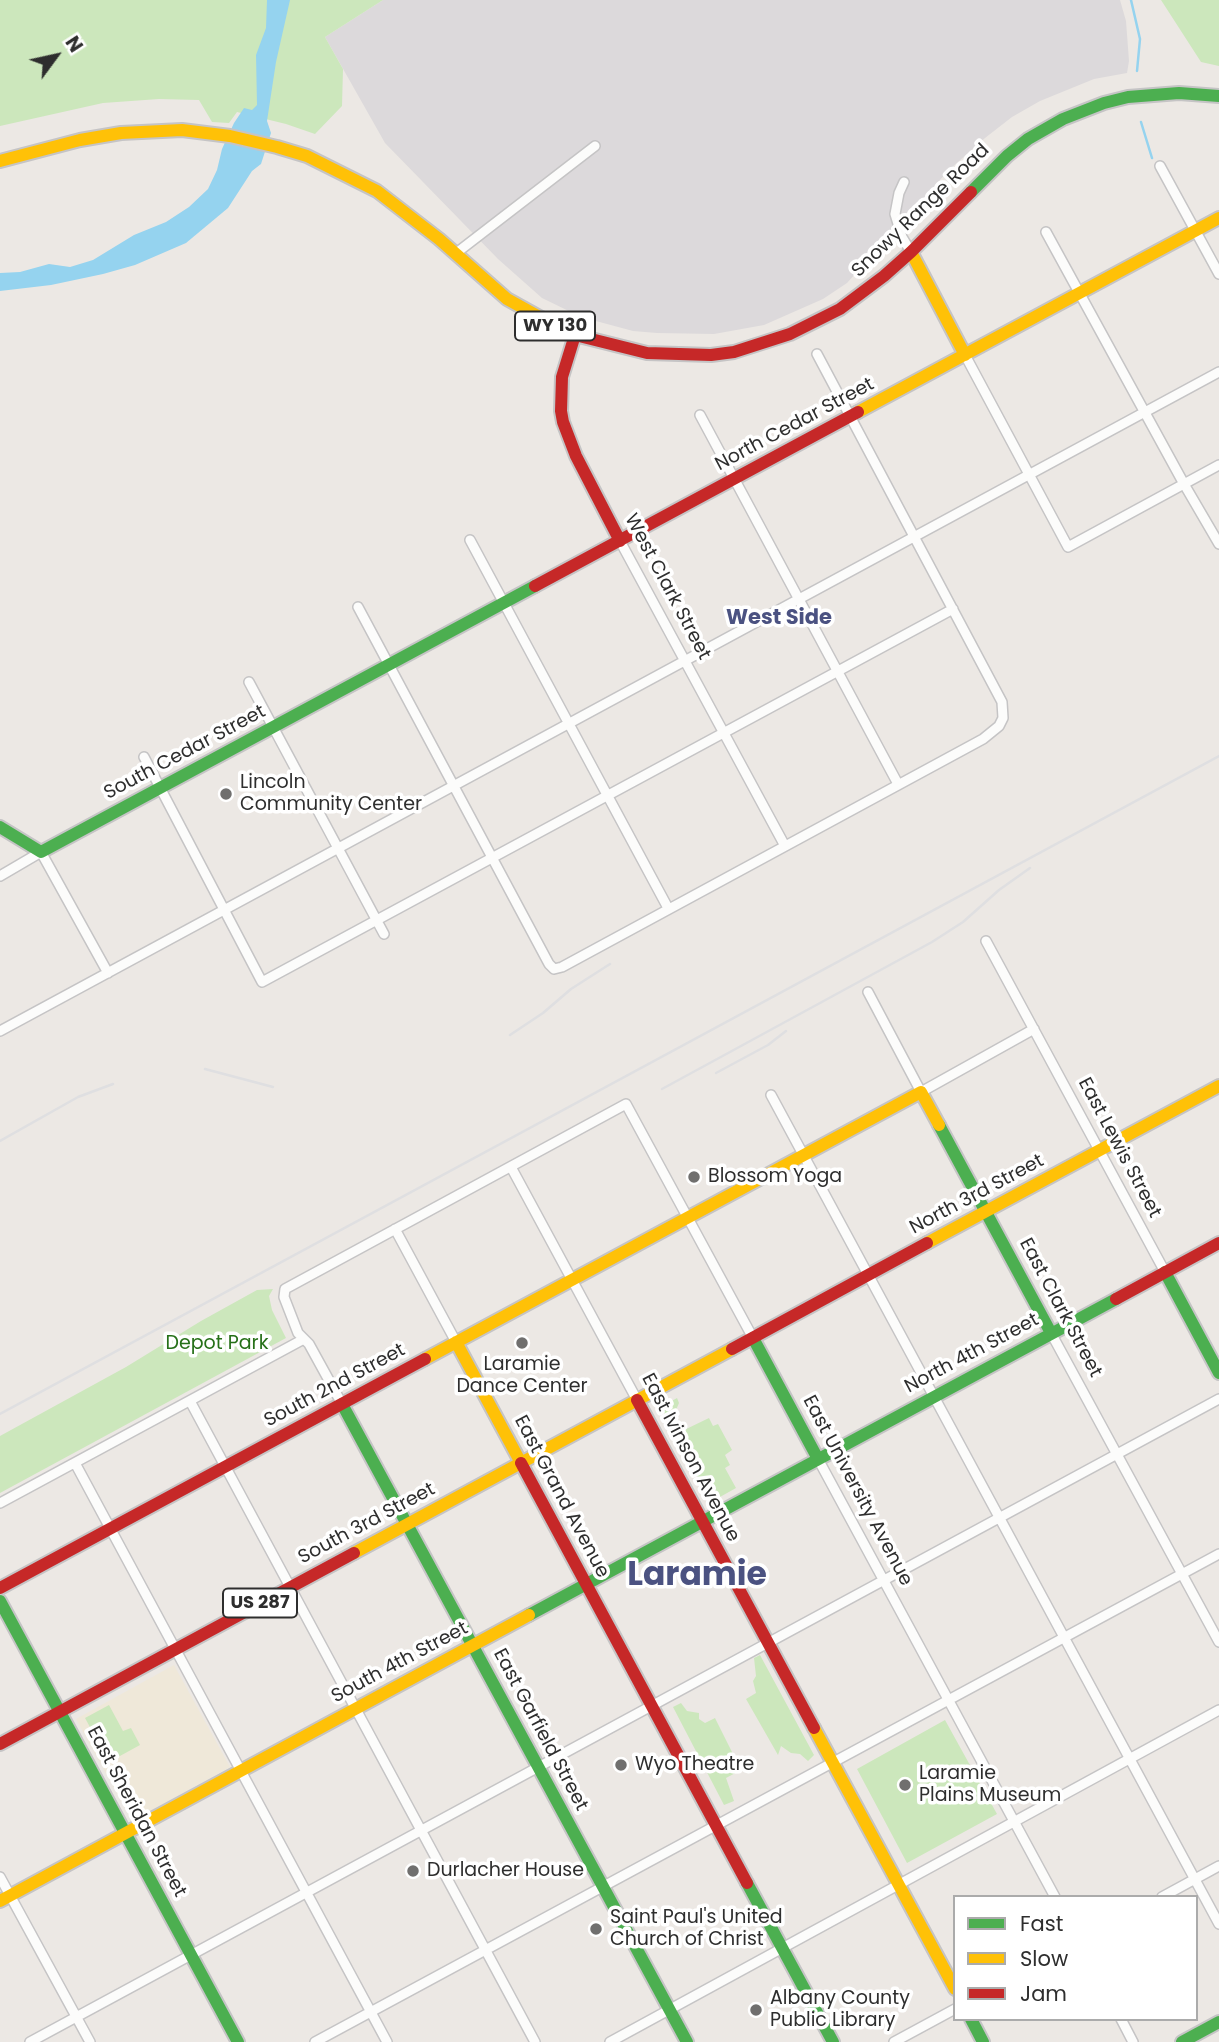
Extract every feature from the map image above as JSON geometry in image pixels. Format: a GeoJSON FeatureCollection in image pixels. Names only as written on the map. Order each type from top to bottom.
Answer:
{"type":"FeatureCollection","features":[{"type":"Feature","properties":{"kind":"street","name":"Snowy Range Road"},"geometry":{"type":"LineString","coordinates":[[0,160],[121,132],[182,130],[277,146],[307,156],[377,191],[401,208],[507,299],[536,317],[575,335],[610,346],[647,354],[711,355],[734,352],[790,334],[826,317],[869,288],[911,252],[1007,156],[1028,139],[1063,119],[1128,97],[1179,93],[1219,96]]}},
{"type":"Feature","properties":{"kind":"street"},"geometry":{"type":"LineString","coordinates":[[455,254],[596,146]]}},
{"type":"Feature","properties":{"kind":"street"},"geometry":{"type":"LineString","coordinates":[[1160,166],[1219,274]]}},
{"type":"Feature","properties":{"kind":"street"},"geometry":{"type":"LineString","coordinates":[[904,182],[895,214],[902,237],[1068,547],[1219,465]]}},
{"type":"Feature","properties":{"kind":"street","name":"North Cedar Street"},"geometry":{"type":"LineString","coordinates":[[389,666],[1219,218]]}},
{"type":"Feature","properties":{"kind":"street"},"geometry":{"type":"LineString","coordinates":[[1046,232],[1219,544]]}},
{"type":"Feature","properties":{"kind":"street","name":"West Clark Street"},"geometry":{"type":"LineString","coordinates":[[575,335],[562,377],[561,411],[576,456],[785,846]]}},
{"type":"Feature","properties":{"kind":"street"},"geometry":{"type":"LineString","coordinates":[[358,607],[554,969],[984,739],[999,726],[1003,718],[1002,702],[817,354]]}},
{"type":"Feature","properties":{"kind":"street"},"geometry":{"type":"LineString","coordinates":[[0,1031],[1219,372]]}},
{"type":"Feature","properties":{"kind":"street"},"geometry":{"type":"LineString","coordinates":[[700,415],[898,784]]}},
{"type":"Feature","properties":{"kind":"street"},"geometry":{"type":"LineString","coordinates":[[470,540],[668,908]]}},
{"type":"Feature","properties":{"kind":"street"},"geometry":{"type":"LineString","coordinates":[[144,757],[262,982],[953,609]]}},
{"type":"Feature","properties":{"kind":"street","name":"South Cedar Street"},"geometry":{"type":"LineString","coordinates":[[0,876],[389,666]]}},
{"type":"Feature","properties":{"kind":"street"},"geometry":{"type":"LineString","coordinates":[[249,682],[384,934]]}},
{"type":"Feature","properties":{"kind":"street"},"geometry":{"type":"LineString","coordinates":[[0,827],[41,852],[108,973]]}},
{"type":"Feature","properties":{"kind":"street","name":"East Lewis Street"},"geometry":{"type":"LineString","coordinates":[[986,941],[1219,1373]]}},
{"type":"Feature","properties":{"kind":"street","name":"East Clark Street"},"geometry":{"type":"LineString","coordinates":[[868,992],[1219,1642]]}},
{"type":"Feature","properties":{"kind":"street"},"geometry":{"type":"LineString","coordinates":[[921,1092],[1034,1029]]}},
{"type":"Feature","properties":{"kind":"street","name":"North 3rd Street"},"geometry":{"type":"LineString","coordinates":[[752,1338],[1218,1090]]}},
{"type":"Feature","properties":{"kind":"street","name":"South 2nd Street"},"geometry":{"type":"LineString","coordinates":[[0,1588],[921,1092]]}},
{"type":"Feature","properties":{"kind":"street"},"geometry":{"type":"LineString","coordinates":[[771,1095],[1219,1924]]}},
{"type":"Feature","properties":{"kind":"street","name":"East University Avenue"},"geometry":{"type":"LineString","coordinates":[[511,1167],[626,1104],[1054,1895]]}},
{"type":"Feature","properties":{"kind":"street"},"geometry":{"type":"LineString","coordinates":[[396,1229],[511,1167]]}},
{"type":"Feature","properties":{"kind":"street","name":"East Ivinson Avenue"},"geometry":{"type":"LineString","coordinates":[[511,1167],[953,1985]]}},
{"type":"Feature","properties":{"kind":"street","name":"East Garfield Street"},"geometry":{"type":"LineString","coordinates":[[396,1229],[285,1289],[284,1295],[291,1317],[302,1340],[309,1344],[342,1404],[687,2042]]}},
{"type":"Feature","properties":{"kind":"street","name":"East Grand Avenue"},"geometry":{"type":"LineString","coordinates":[[396,1229],[833,2042]]}},
{"type":"Feature","properties":{"kind":"street","name":"North 4th Street"},"geometry":{"type":"LineString","coordinates":[[818,1459],[1219,1243]]}},
{"type":"Feature","properties":{"kind":"street","name":"South 3rd Street"},"geometry":{"type":"LineString","coordinates":[[0,1744],[752,1338]]}},
{"type":"Feature","properties":{"kind":"street"},"geometry":{"type":"LineString","coordinates":[[0,1503],[302,1340]]}},
{"type":"Feature","properties":{"kind":"street"},"geometry":{"type":"LineString","coordinates":[[30,2042],[1219,1399]]}},
{"type":"Feature","properties":{"kind":"street"},"geometry":{"type":"LineString","coordinates":[[190,1401],[535,2042]]}},
{"type":"Feature","properties":{"kind":"street","name":"South 4th Street"},"geometry":{"type":"LineString","coordinates":[[5,1898],[818,1459]]}},
{"type":"Feature","properties":{"kind":"street"},"geometry":{"type":"LineString","coordinates":[[75,1462],[387,2042]]}},
{"type":"Feature","properties":{"kind":"street"},"geometry":{"type":"LineString","coordinates":[[316,2042],[1219,1554]]}},
{"type":"Feature","properties":{"kind":"street","name":"East Sheridan Street"},"geometry":{"type":"LineString","coordinates":[[0,1601],[238,2042]]}},
{"type":"Feature","properties":{"kind":"street"},"geometry":{"type":"LineString","coordinates":[[610,2042],[1219,1710]]}},
{"type":"Feature","properties":{"kind":"street"},"geometry":{"type":"LineString","coordinates":[[1166,1895],[1219,1866]]}},
{"type":"Feature","properties":{"kind":"street"},"geometry":{"type":"LineString","coordinates":[[0,1877],[5,1898],[90,2042]]}},
{"type":"Feature","properties":{"kind":"street"},"geometry":{"type":"LineString","coordinates":[[894,2042],[953,2010]]}},
{"type":"Feature","properties":{"kind":"street"},"geometry":{"type":"LineString","coordinates":[[972,2021],[983,2042]]}},
{"type":"Feature","properties":{"kind":"street"},"geometry":{"type":"LineString","coordinates":[[1122,2021],[1133,2042]]}},
{"type":"Feature","properties":{"kind":"street"},"geometry":{"type":"LineString","coordinates":[[1182,2042],[1219,2022]]}},
{"type":"Feature","properties":{"kind":"shaded area"},"geometry":{"type":"Polygon","coordinates":[[[383,0],[1120,0],[1126,21],[1129,61],[1127,73],[1094,79],[1040,101],[1012,117],[985,138],[949,170],[847,283],[823,299],[764,325],[714,334],[657,333],[633,331],[581,317],[542,298],[498,259],[385,143],[325,37],[383,0]]]}},
{"type":"Feature","properties":{"kind":"shaded area"},"geometry":{"type":"Polygon","coordinates":[[[174,1665],[230,1767],[132,1821],[76,1719],[174,1665]]]}},
{"type":"Feature","properties":{"kind":"green space"},"geometry":{"type":"Polygon","coordinates":[[[0,0],[383,0],[325,37],[343,69],[342,106],[315,134],[237,112],[229,123],[212,122],[199,100],[159,99],[103,103],[0,126],[0,0]]]}},
{"type":"Feature","properties":{"kind":"green space"},"geometry":{"type":"Polygon","coordinates":[[[1161,0],[1219,0],[1219,66],[1201,62],[1161,0]]]}},
{"type":"Feature","properties":{"kind":"green space","name":"Depot Park"},"geometry":{"type":"Polygon","coordinates":[[[273,1289],[269,1296],[272,1310],[286,1338],[0,1493],[0,1436],[126,1367],[257,1290],[273,1289]]]}},
{"type":"Feature","properties":{"kind":"green space"},"geometry":{"type":"Polygon","coordinates":[[[677,1398],[679,1403],[672,1419],[680,1432],[709,1418],[713,1426],[718,1424],[732,1450],[725,1455],[730,1465],[725,1468],[736,1488],[711,1502],[661,1407],[677,1398]]]}},
{"type":"Feature","properties":{"kind":"green space"},"geometry":{"type":"Polygon","coordinates":[[[760,1655],[814,1755],[808,1761],[800,1754],[791,1753],[781,1746],[778,1755],[746,1699],[756,1693],[753,1681],[756,1676],[754,1658],[760,1655]]]}},
{"type":"Feature","properties":{"kind":"green space"},"geometry":{"type":"Polygon","coordinates":[[[681,1703],[687,1711],[699,1713],[699,1719],[705,1723],[715,1718],[741,1770],[726,1778],[734,1801],[724,1805],[673,1707],[681,1703]]]}},
{"type":"Feature","properties":{"kind":"green space"},"geometry":{"type":"Polygon","coordinates":[[[109,1705],[123,1731],[131,1728],[140,1745],[109,1762],[85,1718],[109,1705]]]}},
{"type":"Feature","properties":{"kind":"green space"},"geometry":{"type":"Polygon","coordinates":[[[945,1720],[997,1814],[907,1863],[857,1769],[945,1720]]]}},
{"type":"Feature","properties":{"kind":"water"},"geometry":{"type":"Polygon","coordinates":[[[267,0],[290,0],[276,62],[267,121],[271,133],[261,164],[252,171],[228,208],[186,243],[135,265],[51,285],[0,291],[0,273],[20,272],[49,264],[70,267],[93,260],[134,235],[166,222],[189,207],[208,189],[234,123],[244,108],[252,110],[257,105],[256,55],[266,28],[267,0]]]}},
{"type":"Feature","properties":{"kind":"waterway"},"geometry":{"type":"LineString","coordinates":[[1131,0],[1140,39],[1137,71]]}},
{"type":"Feature","properties":{"kind":"waterway"},"geometry":{"type":"LineString","coordinates":[[1141,122],[1152,158]]}},
{"type":"Feature","properties":{"kind":"railway"},"geometry":{"type":"LineString","coordinates":[[0,1414],[1219,756]]}},
{"type":"Feature","properties":{"kind":"railway"},"geometry":{"type":"LineString","coordinates":[[662,1089],[932,942],[963,922],[999,890],[1030,868]]}},
{"type":"Feature","properties":{"kind":"railway"},"geometry":{"type":"LineString","coordinates":[[510,1035],[543,1013],[571,989],[610,964]]}},
{"type":"Feature","properties":{"kind":"railway"},"geometry":{"type":"LineString","coordinates":[[716,1073],[768,1045],[786,1031]]}},
{"type":"Feature","properties":{"kind":"railway"},"geometry":{"type":"LineString","coordinates":[[205,1069],[273,1087]]}},
{"type":"Feature","properties":{"kind":"railway"},"geometry":{"type":"LineString","coordinates":[[0,1141],[78,1097],[113,1084]]}},
{"type":"Feature","properties":{"kind":"traffic: fast"},"geometry":{"type":"LineString","coordinates":[[971,192],[1028,139],[1063,119],[1104,103],[1128,97],[1179,93],[1219,96]]}},
{"type":"Feature","properties":{"kind":"traffic: fast"},"geometry":{"type":"LineString","coordinates":[[0,827],[41,852],[535,586]]}},
{"type":"Feature","properties":{"kind":"traffic: fast"},"geometry":{"type":"LineString","coordinates":[[939,1125],[1051,1333]]}},
{"type":"Feature","properties":{"kind":"traffic: fast"},"geometry":{"type":"LineString","coordinates":[[1165,1272],[1219,1373]]}},
{"type":"Feature","properties":{"kind":"traffic: fast"},"geometry":{"type":"LineString","coordinates":[[529,1615],[1116,1299]]}},
{"type":"Feature","properties":{"kind":"traffic: fast"},"geometry":{"type":"LineString","coordinates":[[753,1338],[818,1459]]}},
{"type":"Feature","properties":{"kind":"traffic: fast"},"geometry":{"type":"LineString","coordinates":[[342,1404],[687,2042]]}},
{"type":"Feature","properties":{"kind":"traffic: fast"},"geometry":{"type":"LineString","coordinates":[[0,1601],[238,2042]]}},
{"type":"Feature","properties":{"kind":"traffic: fast"},"geometry":{"type":"LineString","coordinates":[[747,1883],[833,2042]]}},
{"type":"Feature","properties":{"kind":"traffic: fast"},"geometry":{"type":"LineString","coordinates":[[972,2021],[983,2042]]}},
{"type":"Feature","properties":{"kind":"traffic: fast"},"geometry":{"type":"LineString","coordinates":[[1182,2042],[1219,2022]]}},
{"type":"Feature","properties":{"kind":"traffic: slow"},"geometry":{"type":"LineString","coordinates":[[0,161],[80,140],[121,133],[182,130],[230,136],[277,147],[307,156],[377,191],[439,239],[507,299],[552,324]]}},
{"type":"Feature","properties":{"kind":"traffic: slow"},"geometry":{"type":"LineString","coordinates":[[858,412],[1219,218]]}},
{"type":"Feature","properties":{"kind":"traffic: slow"},"geometry":{"type":"LineString","coordinates":[[911,252],[965,355]]}},
{"type":"Feature","properties":{"kind":"traffic: slow"},"geometry":{"type":"LineString","coordinates":[[927,1243],[1219,1086]]}},
{"type":"Feature","properties":{"kind":"traffic: slow"},"geometry":{"type":"LineString","coordinates":[[425,1359],[921,1092],[939,1125]]}},
{"type":"Feature","properties":{"kind":"traffic: slow"},"geometry":{"type":"LineString","coordinates":[[456,1342],[521,1463]]}},
{"type":"Feature","properties":{"kind":"traffic: slow"},"geometry":{"type":"LineString","coordinates":[[354,1553],[732,1349]]}},
{"type":"Feature","properties":{"kind":"traffic: slow"},"geometry":{"type":"LineString","coordinates":[[0,1901],[529,1615]]}},
{"type":"Feature","properties":{"kind":"traffic: slow"},"geometry":{"type":"LineString","coordinates":[[814,1728],[953,1985]]}},
{"type":"Feature","properties":{"kind":"traffic: jam"},"geometry":{"type":"LineString","coordinates":[[552,324],[575,335],[647,353],[711,355],[734,352],[790,334],[840,309],[911,252],[971,192]]}},
{"type":"Feature","properties":{"kind":"traffic: jam"},"geometry":{"type":"LineString","coordinates":[[575,335],[562,377],[563,422],[576,456],[620,541]]}},
{"type":"Feature","properties":{"kind":"traffic: jam"},"geometry":{"type":"LineString","coordinates":[[535,586],[858,412]]}},
{"type":"Feature","properties":{"kind":"traffic: jam"},"geometry":{"type":"LineString","coordinates":[[732,1349],[927,1243]]}},
{"type":"Feature","properties":{"kind":"traffic: jam"},"geometry":{"type":"LineString","coordinates":[[1116,1299],[1219,1243]]}},
{"type":"Feature","properties":{"kind":"traffic: jam"},"geometry":{"type":"LineString","coordinates":[[0,1588],[425,1359]]}},
{"type":"Feature","properties":{"kind":"traffic: jam"},"geometry":{"type":"LineString","coordinates":[[637,1400],[814,1728]]}},
{"type":"Feature","properties":{"kind":"traffic: jam"},"geometry":{"type":"LineString","coordinates":[[521,1463],[747,1883]]}},
{"type":"Feature","properties":{"kind":"traffic: jam"},"geometry":{"type":"LineString","coordinates":[[0,1744],[354,1553]]}},
{"type":"Feature","properties":{"kind":"place","name":"Lincoln Community Center"},"geometry":{"type":"Point","coordinates":[226,794]}},
{"type":"Feature","properties":{"kind":"place","name":"Blossom Yoga"},"geometry":{"type":"Point","coordinates":[694,1177]}},
{"type":"Feature","properties":{"kind":"place","name":"Laramie Dance Center"},"geometry":{"type":"Point","coordinates":[522,1343]}},
{"type":"Feature","properties":{"kind":"place","name":"Wyo Theatre"},"geometry":{"type":"Point","coordinates":[621,1765]}},
{"type":"Feature","properties":{"kind":"place","name":"Laramie Plains Museum"},"geometry":{"type":"Point","coordinates":[905,1785]}},
{"type":"Feature","properties":{"kind":"place","name":"Durlacher House"},"geometry":{"type":"Point","coordinates":[413,1871]}},
{"type":"Feature","properties":{"kind":"place","name":"Saint Paul's United Church of Christ"},"geometry":{"type":"Point","coordinates":[596,1929]}},
{"type":"Feature","properties":{"kind":"place","name":"Albany County Public Library"},"geometry":{"type":"Point","coordinates":[756,2010]}},
{"type":"Feature","properties":{"kind":"district","name":"West Side"},"geometry":{"type":"Point","coordinates":[779,619]}},
{"type":"Feature","properties":{"kind":"district","name":"Laramie"},"geometry":{"type":"Point","coordinates":[697,1577]}}]}
